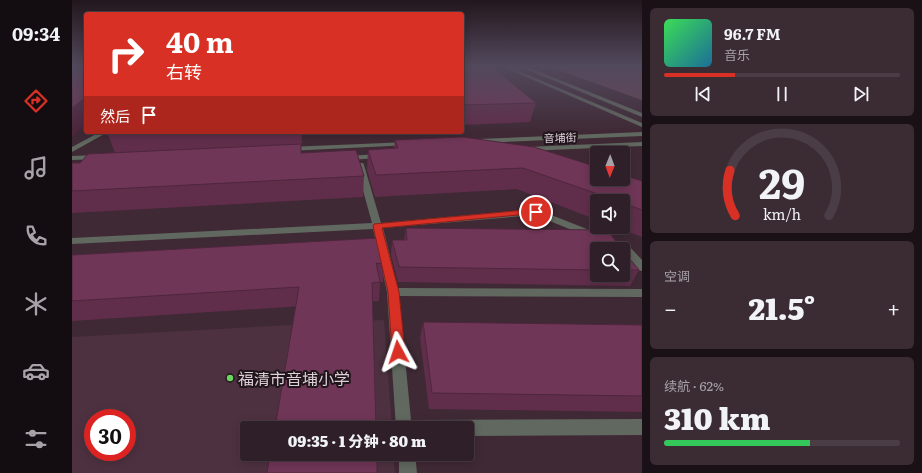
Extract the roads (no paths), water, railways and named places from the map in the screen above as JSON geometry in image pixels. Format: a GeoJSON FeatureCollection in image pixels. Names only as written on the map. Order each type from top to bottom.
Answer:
{"type":"FeatureCollection","features":[{"type":"Feature","properties":{"kind":"street"},"geometry":{"type":"LineString","coordinates":[[555,88],[642,125]]}},
{"type":"Feature","properties":{"kind":"street"},"geometry":{"type":"LineString","coordinates":[[575,88],[642,115]]}},
{"type":"Feature","properties":{"kind":"street"},"geometry":{"type":"LineString","coordinates":[[72,150],[101,134]]}},
{"type":"Feature","properties":{"kind":"street","name":"音埔街"},"geometry":{"type":"LineString","coordinates":[[468,142],[642,134]]}},
{"type":"Feature","properties":{"kind":"street"},"geometry":{"type":"LineString","coordinates":[[278,150],[412,144]]}},
{"type":"Feature","properties":{"kind":"street","name":"音埔街"},"geometry":{"type":"LineString","coordinates":[[517,150],[642,144]]}},
{"type":"Feature","properties":{"kind":"street"},"geometry":{"type":"LineString","coordinates":[[342,158],[387,156]]}},
{"type":"Feature","properties":{"kind":"street"},"geometry":{"type":"LineString","coordinates":[[72,158],[104,157]]}},
{"type":"Feature","properties":{"kind":"street"},"geometry":{"type":"LineString","coordinates":[[358,158],[394,292],[403,421]]}},
{"type":"Feature","properties":{"kind":"street"},"geometry":{"type":"LineString","coordinates":[[72,241],[377,226],[536,212],[625,248],[642,267]]}},
{"type":"Feature","properties":{"kind":"street"},"geometry":{"type":"LineString","coordinates":[[394,292],[642,294]]}},
{"type":"Feature","properties":{"kind":"street"},"geometry":{"type":"LineString","coordinates":[[474,428],[642,427]]}},
{"type":"Feature","properties":{"kind":"street"},"geometry":{"type":"LineString","coordinates":[[407,461],[408,473]]}},
{"type":"Feature","properties":{"kind":"place","name":"福清市音埔小学"},"geometry":{"type":"Point","coordinates":[230,378]}}]}
